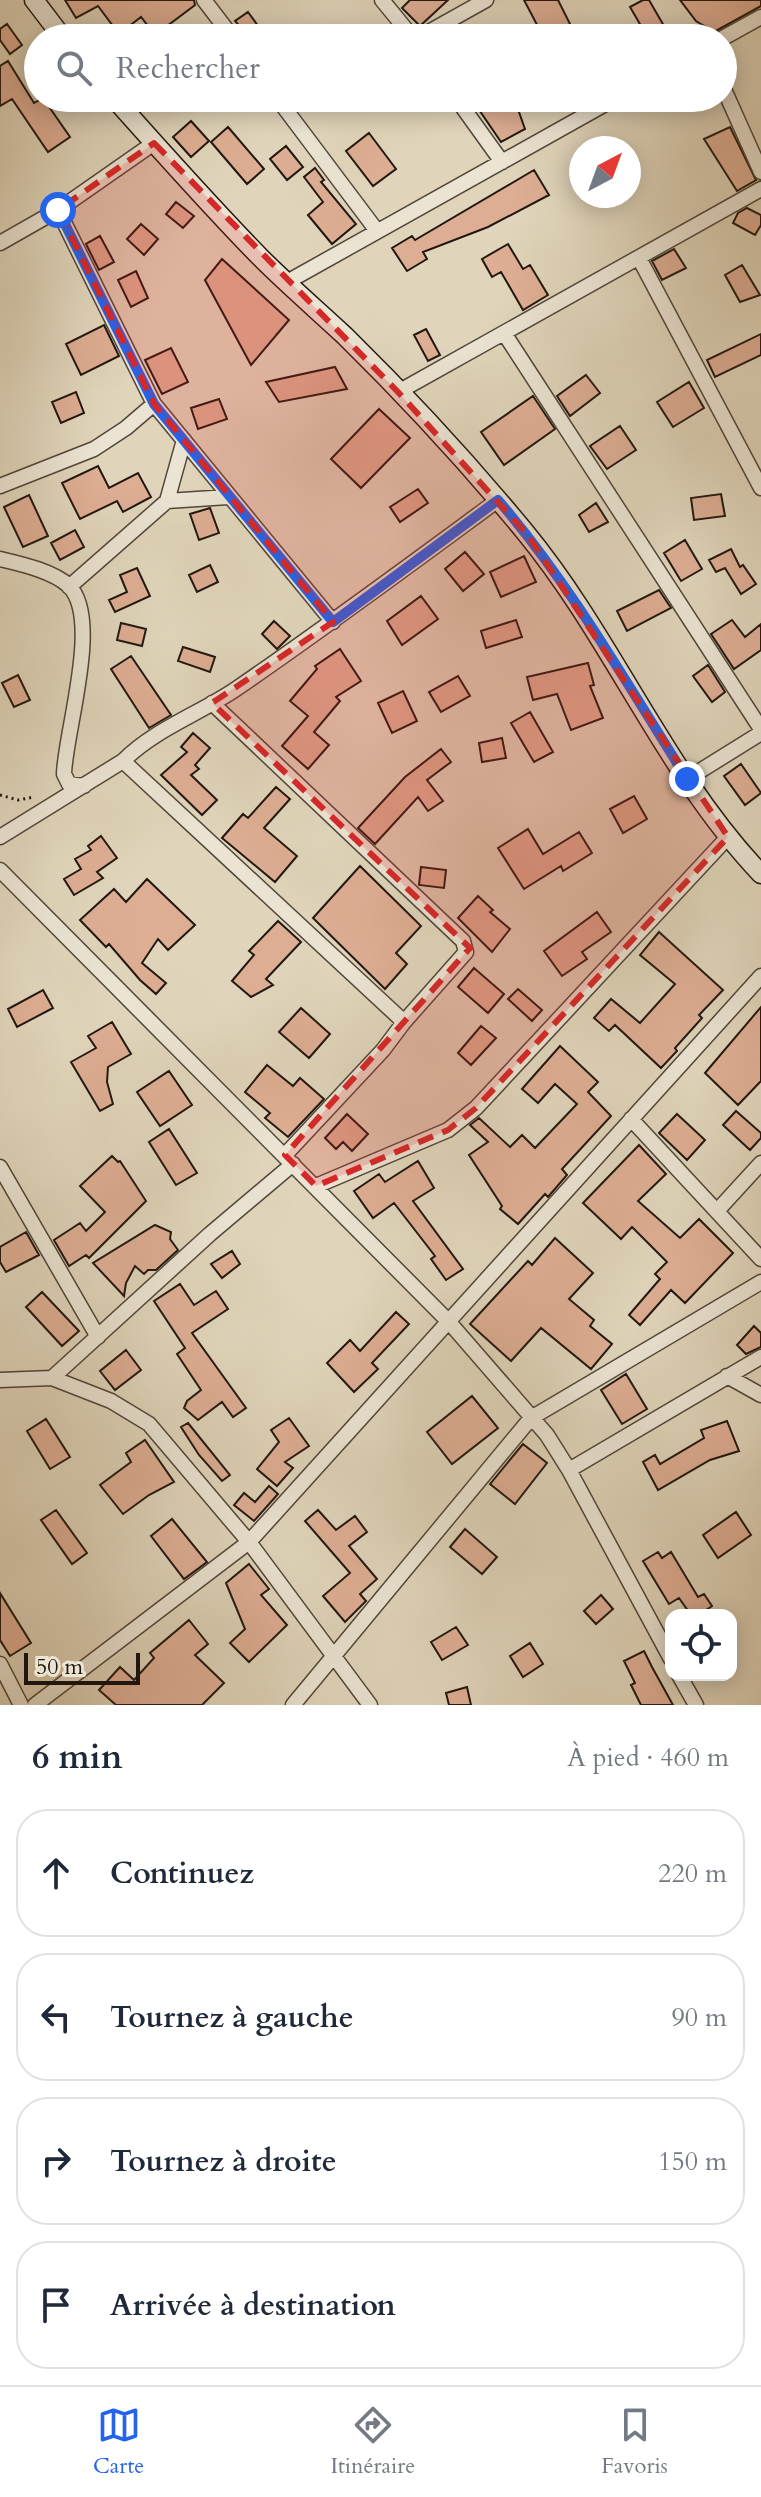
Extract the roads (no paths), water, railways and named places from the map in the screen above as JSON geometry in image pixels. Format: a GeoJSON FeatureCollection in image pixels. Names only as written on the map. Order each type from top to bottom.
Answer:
{"type":"FeatureCollection","features":[{"type":"Feature","properties":{"kind":"main road"},"geometry":{"type":"LineString","coordinates":[[34,0],[52,24]]}},
{"type":"Feature","properties":{"kind":"main road"},"geometry":{"type":"LineString","coordinates":[[126,112],[287,282],[346,337],[527,534],[566,588],[687,779],[728,837],[761,874]]}},
{"type":"Feature","properties":{"kind":"street"},"geometry":{"type":"LineString","coordinates":[[204,0],[222,24]]}},
{"type":"Feature","properties":{"kind":"street"},"geometry":{"type":"LineString","coordinates":[[382,0],[403,24]]}},
{"type":"Feature","properties":{"kind":"street"},"geometry":{"type":"LineString","coordinates":[[442,24],[486,0]]}},
{"type":"Feature","properties":{"kind":"street"},"geometry":{"type":"LineString","coordinates":[[737,30],[761,17]]}},
{"type":"Feature","properties":{"kind":"street"},"geometry":{"type":"LineString","coordinates":[[288,112],[377,231]]}},
{"type":"Feature","properties":{"kind":"street"},"geometry":{"type":"LineString","coordinates":[[466,112],[502,162]]}},
{"type":"Feature","properties":{"kind":"street"},"geometry":{"type":"LineString","coordinates":[[287,282],[591,112]]}},
{"type":"Feature","properties":{"kind":"street"},"geometry":{"type":"LineString","coordinates":[[734,112],[761,172]]}},
{"type":"Feature","properties":{"kind":"street"},"geometry":{"type":"LineString","coordinates":[[0,243],[58,210],[154,143]]}},
{"type":"Feature","properties":{"kind":"street"},"geometry":{"type":"LineString","coordinates":[[398,392],[761,189]]}},
{"type":"Feature","properties":{"kind":"street"},"geometry":{"type":"LineString","coordinates":[[58,210],[154,404],[333,622]]}},
{"type":"Feature","properties":{"kind":"street"},"geometry":{"type":"LineString","coordinates":[[639,258],[761,488]]}},
{"type":"Feature","properties":{"kind":"street"},"geometry":{"type":"LineString","coordinates":[[504,333],[761,731],[687,779]]}},
{"type":"Feature","properties":{"kind":"street"},"geometry":{"type":"LineString","coordinates":[[0,486],[94,449],[154,404]]}},
{"type":"Feature","properties":{"kind":"street"},"geometry":{"type":"LineString","coordinates":[[69,587],[167,501],[184,440]]}},
{"type":"Feature","properties":{"kind":"street"},"geometry":{"type":"LineString","coordinates":[[167,501],[228,497]]}},
{"type":"Feature","properties":{"kind":"street"},"geometry":{"type":"LineString","coordinates":[[0,837],[123,761],[138,746],[212,703],[333,622],[498,500]]}},
{"type":"Feature","properties":{"kind":"street"},"geometry":{"type":"LineString","coordinates":[[0,559],[46,573],[69,587],[79,606],[82,639],[78,698],[64,774],[69,784],[84,786]]}},
{"type":"Feature","properties":{"kind":"street"},"geometry":{"type":"LineString","coordinates":[[52,1378],[289,1159],[466,952],[463,941],[212,703]]}},
{"type":"Feature","properties":{"kind":"street"},"geometry":{"type":"LineString","coordinates":[[123,761],[404,1022]]}},
{"type":"Feature","properties":{"kind":"street"},"geometry":{"type":"LineString","coordinates":[[316,1186],[448,1130],[476,1108],[728,837]]}},
{"type":"Feature","properties":{"kind":"street"},"geometry":{"type":"LineString","coordinates":[[0,870],[449,1322],[547,1435],[665,1648]]}},
{"type":"Feature","properties":{"kind":"street"},"geometry":{"type":"LineString","coordinates":[[35,1705],[249,1542],[761,976]]}},
{"type":"Feature","properties":{"kind":"street"},"geometry":{"type":"LineString","coordinates":[[631,1119],[761,1259]]}},
{"type":"Feature","properties":{"kind":"street"},"geometry":{"type":"LineString","coordinates":[[717,1211],[761,1163]]}},
{"type":"Feature","properties":{"kind":"street"},"geometry":{"type":"LineString","coordinates":[[0,1167],[98,1337]]}},
{"type":"Feature","properties":{"kind":"street"},"geometry":{"type":"LineString","coordinates":[[293,1705],[531,1418],[761,1282]]}},
{"type":"Feature","properties":{"kind":"street"},"geometry":{"type":"LineString","coordinates":[[569,1470],[761,1357]]}},
{"type":"Feature","properties":{"kind":"street"},"geometry":{"type":"LineString","coordinates":[[727,1376],[761,1395]]}},
{"type":"Feature","properties":{"kind":"street"},"geometry":{"type":"LineString","coordinates":[[0,1380],[52,1378],[111,1401],[149,1424],[249,1542],[370,1705]]}},
{"type":"Feature","properties":{"kind":"street"},"geometry":{"type":"LineString","coordinates":[[0,1664],[21,1705]]}},
{"type":"Feature","properties":{"kind":"street"},"geometry":{"type":"LineString","coordinates":[[682,1681],[696,1705]]}}]}
